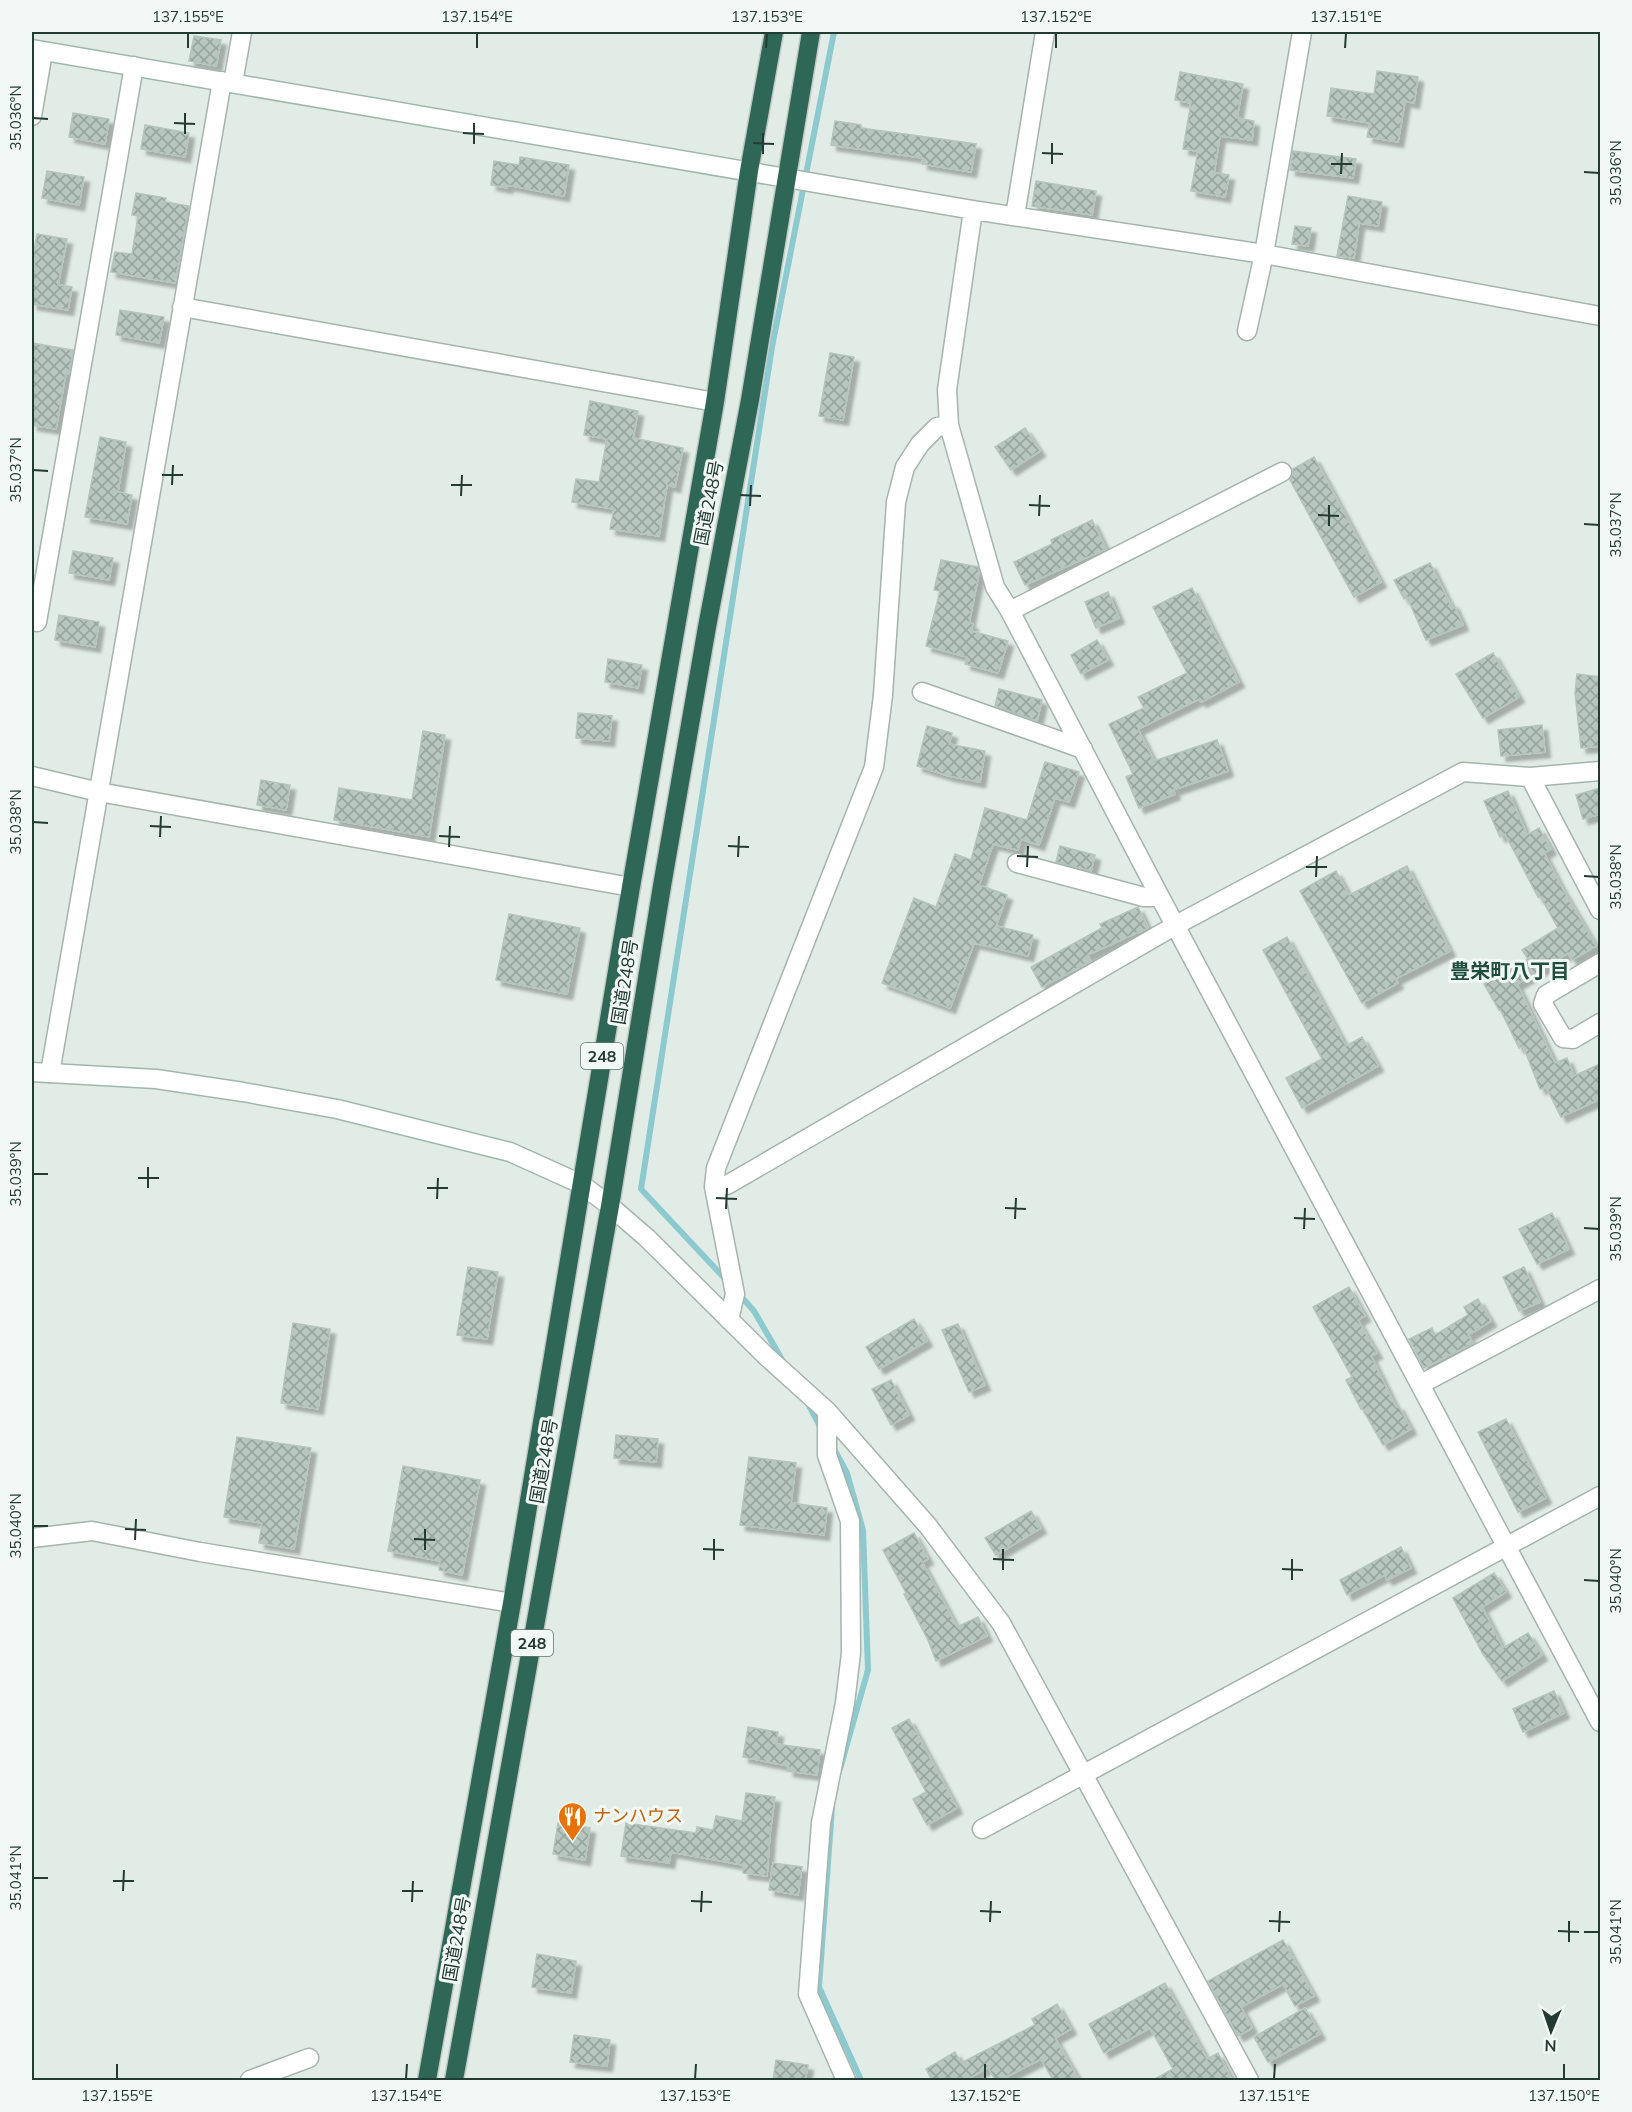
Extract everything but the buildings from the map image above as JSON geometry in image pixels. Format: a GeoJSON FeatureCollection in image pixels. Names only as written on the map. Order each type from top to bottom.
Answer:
{"type":"FeatureCollection","features":[{"type":"Feature","properties":{"kind":"highway","name":"国道248号"},"geometry":{"type":"LineString","coordinates":[[427,2080],[512,1603],[631,887],[715,402],[749,171],[774,32]]}},
{"type":"Feature","properties":{"kind":"highway","name":"国道248号"},"geometry":{"type":"LineString","coordinates":[[454,2080],[610,1206],[706,627],[750,400],[811,32]]}},
{"type":"Feature","properties":{"kind":"street"},"geometry":{"type":"LineString","coordinates":[[242,32],[227,82],[182,307],[99,792],[40,1072],[156,1079],[337,1109],[510,1152],[581,1184],[610,1206],[647,1238],[729,1320],[827,1412],[928,1526],[1001,1623],[1249,2080]]}},
{"type":"Feature","properties":{"kind":"street"},"geometry":{"type":"LineString","coordinates":[[1015,216],[1045,32]]}},
{"type":"Feature","properties":{"kind":"street"},"geometry":{"type":"LineString","coordinates":[[1246,331],[1264,254],[1302,32]]}},
{"type":"Feature","properties":{"kind":"street"},"geometry":{"type":"LineString","coordinates":[[32,116],[37,50],[973,210],[1264,254],[1600,316]]}},
{"type":"Feature","properties":{"kind":"street"},"geometry":{"type":"LineString","coordinates":[[32,621],[37,622],[134,66]]}},
{"type":"Feature","properties":{"kind":"street"},"geometry":{"type":"LineString","coordinates":[[973,210],[947,390],[949,425],[995,588],[1010,611],[1600,1722]]}},
{"type":"Feature","properties":{"kind":"street"},"geometry":{"type":"LineString","coordinates":[[182,307],[715,402]]}},
{"type":"Feature","properties":{"kind":"street"},"geometry":{"type":"LineString","coordinates":[[729,1320],[735,1294],[714,1187],[716,1168],[874,767],[883,695],[896,502],[905,467],[920,444],[937,427],[949,425]]}},
{"type":"Feature","properties":{"kind":"street"},"geometry":{"type":"LineString","coordinates":[[1010,611],[1282,472]]}},
{"type":"Feature","properties":{"kind":"street"},"geometry":{"type":"LineString","coordinates":[[922,692],[1083,748]]}},
{"type":"Feature","properties":{"kind":"street"},"geometry":{"type":"LineString","coordinates":[[714,1187],[727,1185],[1176,925],[1463,772],[1530,777],[1600,771]]}},
{"type":"Feature","properties":{"kind":"street"},"geometry":{"type":"LineString","coordinates":[[32,776],[99,792],[631,887]]}},
{"type":"Feature","properties":{"kind":"street"},"geometry":{"type":"LineString","coordinates":[[1530,777],[1598,901]]}},
{"type":"Feature","properties":{"kind":"street"},"geometry":{"type":"LineString","coordinates":[[1017,863],[1144,897],[1160,897]]}},
{"type":"Feature","properties":{"kind":"street"},"geometry":{"type":"LineString","coordinates":[[1600,963],[1546,995],[1543,1004],[1563,1038],[1574,1039],[1600,1023]]}},
{"type":"Feature","properties":{"kind":"street"},"geometry":{"type":"LineString","coordinates":[[1421,1384],[1600,1289]]}},
{"type":"Feature","properties":{"kind":"street"},"geometry":{"type":"LineString","coordinates":[[827,1412],[827,1455],[850,1521],[851,1653],[845,1703],[821,1823],[808,1994],[846,2080]]}},
{"type":"Feature","properties":{"kind":"street"},"geometry":{"type":"LineString","coordinates":[[982,1829],[1600,1496]]}},
{"type":"Feature","properties":{"kind":"street"},"geometry":{"type":"LineString","coordinates":[[32,1538],[92,1531],[200,1552],[512,1603]]}},
{"type":"Feature","properties":{"kind":"street"},"geometry":{"type":"LineString","coordinates":[[250,2080],[309,2058]]}},
{"type":"Feature","properties":{"kind":"waterway"},"geometry":{"type":"LineString","coordinates":[[728,1282],[641,1189],[772,347],[834,32]]}},
{"type":"Feature","properties":{"kind":"waterway"},"geometry":{"type":"LineString","coordinates":[[739,1294],[754,1311],[784,1363]]}},
{"type":"Feature","properties":{"kind":"waterway"},"geometry":{"type":"LineString","coordinates":[[806,1400],[821,1428]]}},
{"type":"Feature","properties":{"kind":"waterway"},"geometry":{"type":"LineString","coordinates":[[833,1447],[847,1473],[863,1530],[868,1670],[840,1769]]}},
{"type":"Feature","properties":{"kind":"waterway"},"geometry":{"type":"LineString","coordinates":[[832,1808],[819,1987],[861,2080]]}},
{"type":"Feature","properties":{"kind":"place","name":"ナンハウス"},"geometry":{"type":"Point","coordinates":[572,1842]}},
{"type":"Feature","properties":{"kind":"district","name":"豊栄町八丁目"},"geometry":{"type":"Point","coordinates":[1510,971]}}]}
